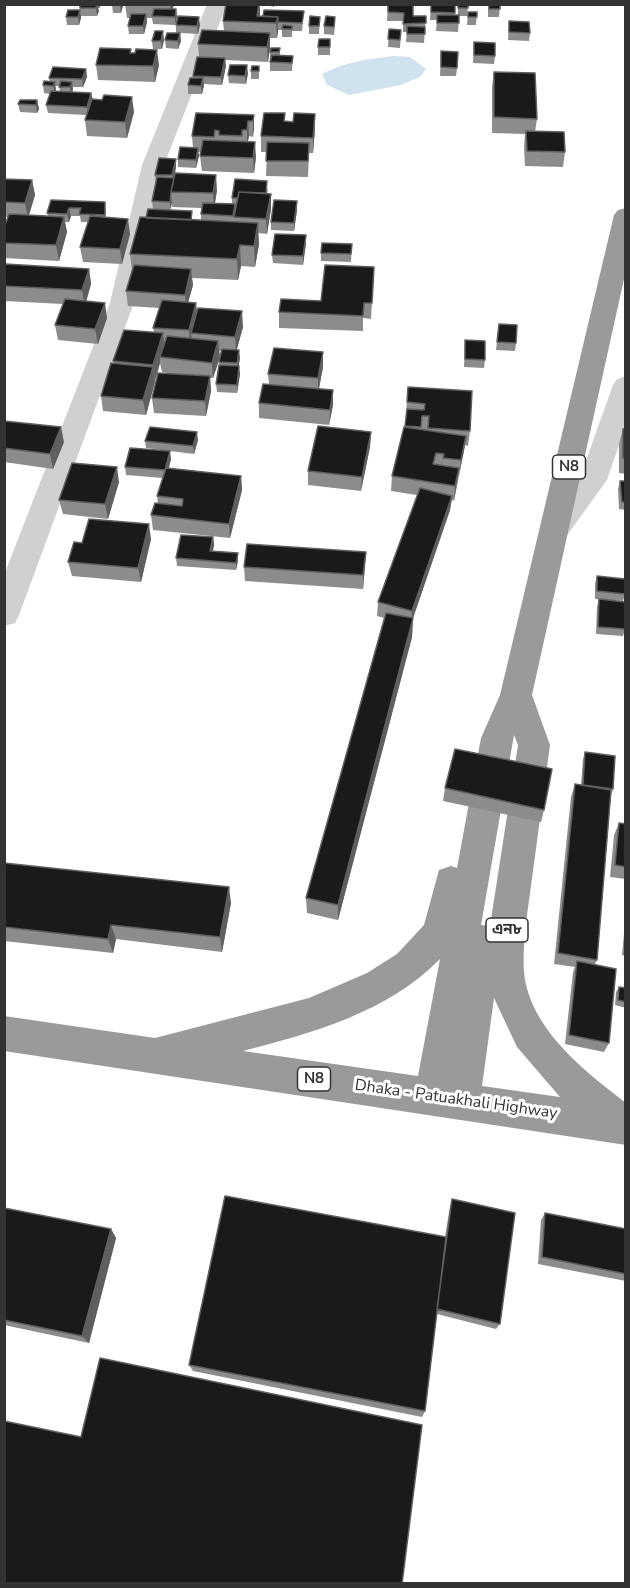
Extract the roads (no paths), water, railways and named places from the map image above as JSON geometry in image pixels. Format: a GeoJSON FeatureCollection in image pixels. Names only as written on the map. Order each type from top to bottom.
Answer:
{"type":"FeatureCollection","features":[{"type":"Feature","properties":{"kind":"highway","name":"N8"},"geometry":{"type":"LineString","coordinates":[[447,1099],[517,741],[516,695],[623,227]]}},
{"type":"Feature","properties":{"kind":"highway","name":"N8"},"geometry":{"type":"LineString","coordinates":[[150,1055],[306,1016],[340,1003],[389,980],[432,942],[444,920],[479,734],[516,695]]}},
{"type":"Feature","properties":{"kind":"highway","name":"এন৮"},"geometry":{"type":"LineString","coordinates":[[516,695],[534,745],[507,930],[506,957],[511,995],[536,1044],[569,1083],[625,1126]]}},
{"type":"Feature","properties":{"kind":"highway","name":"Dhaka - Patuakhali Highway"},"geometry":{"type":"LineString","coordinates":[[4,1033],[625,1126]]}},
{"type":"Feature","properties":{"kind":"street"},"geometry":{"type":"LineString","coordinates":[[4,615],[122,303],[153,165],[217,4]]}},
{"type":"Feature","properties":{"kind":"street"},"geometry":{"type":"LineString","coordinates":[[555,531],[593,480],[626,385]]}},
{"type":"Feature","properties":{"kind":"water"},"geometry":{"type":"Polygon","coordinates":[[[393,56],[410,57],[426,69],[420,77],[401,85],[349,95],[327,85],[322,74],[348,64],[393,56]]]}}]}
